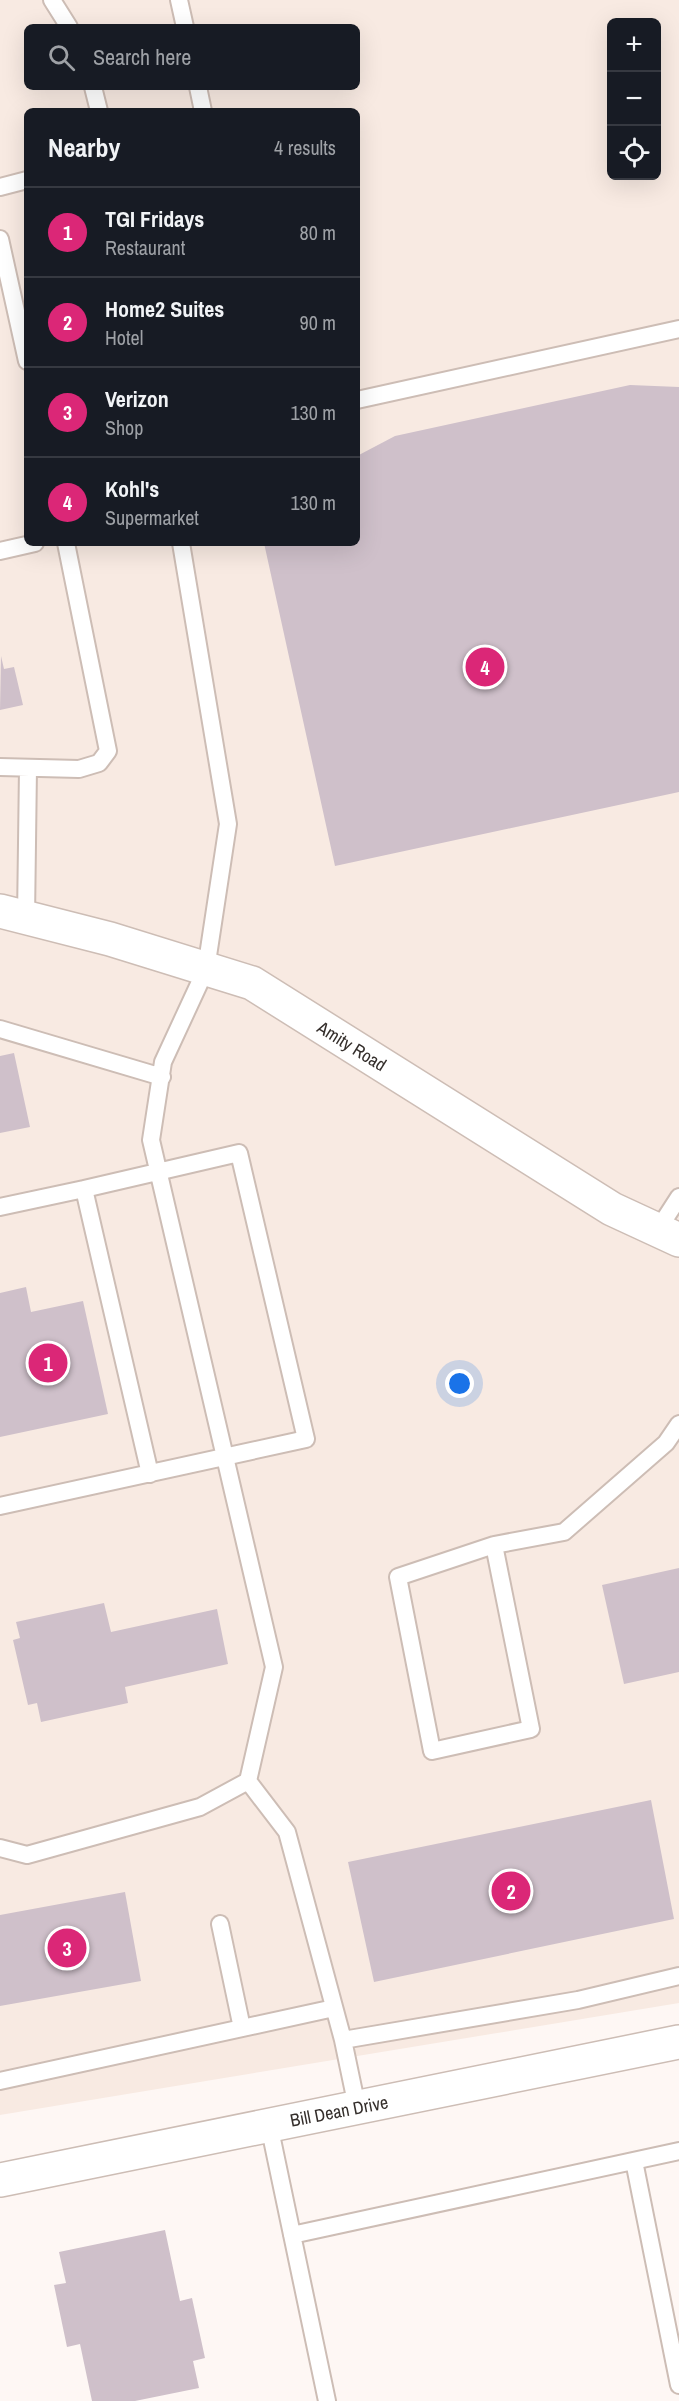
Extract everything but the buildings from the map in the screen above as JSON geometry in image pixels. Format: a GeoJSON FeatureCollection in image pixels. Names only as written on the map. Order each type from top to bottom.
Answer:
{"type":"FeatureCollection","features":[{"type":"Feature","properties":{"kind":"street","name":"Amity Road"},"geometry":{"type":"LineString","coordinates":[[13,914],[110,939],[252,983],[612,1209],[668,1235]]}},
{"type":"Feature","properties":{"kind":"street","name":"Bill Dean Drive"},"geometry":{"type":"LineString","coordinates":[[0,2180],[679,2042]]}},
{"type":"Feature","properties":{"kind":"lane"},"geometry":{"type":"LineString","coordinates":[[52,0],[67,24]]}},
{"type":"Feature","properties":{"kind":"lane"},"geometry":{"type":"LineString","coordinates":[[179,0],[184,24]]}},
{"type":"Feature","properties":{"kind":"lane"},"geometry":{"type":"LineString","coordinates":[[94,90],[98,108]]}},
{"type":"Feature","properties":{"kind":"lane"},"geometry":{"type":"LineString","coordinates":[[199,90],[202,108]]}},
{"type":"Feature","properties":{"kind":"lane"},"geometry":{"type":"LineString","coordinates":[[0,187],[24,181]]}},
{"type":"Feature","properties":{"kind":"lane"},"geometry":{"type":"LineString","coordinates":[[0,239],[6,291],[24,351]]}},
{"type":"Feature","properties":{"kind":"lane"},"geometry":{"type":"LineString","coordinates":[[360,399],[679,328]]}},
{"type":"Feature","properties":{"kind":"lane"},"geometry":{"type":"LineString","coordinates":[[0,551],[24,546]]}},
{"type":"Feature","properties":{"kind":"lane"},"geometry":{"type":"LineString","coordinates":[[0,767],[79,769],[99,763],[108,751],[67,546]]}},
{"type":"Feature","properties":{"kind":"lane"},"geometry":{"type":"LineString","coordinates":[[0,1848],[27,1854],[200,1807],[248,1781],[274,1667],[151,1140],[164,1062],[206,969],[228,824],[182,546]]}},
{"type":"Feature","properties":{"kind":"lane"},"geometry":{"type":"LineString","coordinates":[[13,914],[28,768]]}},
{"type":"Feature","properties":{"kind":"lane"},"geometry":{"type":"LineString","coordinates":[[0,1029],[162,1077]]}},
{"type":"Feature","properties":{"kind":"lane"},"geometry":{"type":"LineString","coordinates":[[0,1207],[239,1153],[306,1439],[0,1506]]}},
{"type":"Feature","properties":{"kind":"lane"},"geometry":{"type":"LineString","coordinates":[[84,1189],[150,1473]]}},
{"type":"Feature","properties":{"kind":"lane"},"geometry":{"type":"LineString","coordinates":[[668,1235],[679,1197]]}},
{"type":"Feature","properties":{"kind":"lane"},"geometry":{"type":"LineString","coordinates":[[494,1545],[531,1729],[432,1751],[398,1577],[494,1545],[564,1532],[666,1443],[679,1424]]}},
{"type":"Feature","properties":{"kind":"lane"},"geometry":{"type":"LineString","coordinates":[[248,1781],[287,1832],[343,2040],[357,2107]]}},
{"type":"Feature","properties":{"kind":"lane"},"geometry":{"type":"LineString","coordinates":[[220,1924],[242,2028]]}},
{"type":"Feature","properties":{"kind":"lane"},"geometry":{"type":"LineString","coordinates":[[343,2040],[578,2000],[679,1976]]}},
{"type":"Feature","properties":{"kind":"lane"},"geometry":{"type":"LineString","coordinates":[[0,2081],[334,2008]]}},
{"type":"Feature","properties":{"kind":"lane"},"geometry":{"type":"LineString","coordinates":[[269,2125],[327,2401]]}},
{"type":"Feature","properties":{"kind":"lane"},"geometry":{"type":"LineString","coordinates":[[292,2235],[679,2151]]}},
{"type":"Feature","properties":{"kind":"lane"},"geometry":{"type":"LineString","coordinates":[[634,2161],[679,2385]]}},
{"type":"Feature","properties":{"kind":"shaded area"},"geometry":{"type":"Polygon","coordinates":[[[0,0],[679,0],[679,2003],[0,2115],[0,0]]]}},
{"type":"Feature","properties":{"kind":"place","name":"Kohl's"},"geometry":{"type":"Point","coordinates":[485,667]}},
{"type":"Feature","properties":{"kind":"place","name":"TGI Fridays"},"geometry":{"type":"Point","coordinates":[48,1363]}},
{"type":"Feature","properties":{"kind":"place","name":"Home2 Suites"},"geometry":{"type":"Point","coordinates":[511,1891]}},
{"type":"Feature","properties":{"kind":"place","name":"Verizon"},"geometry":{"type":"Point","coordinates":[67,1948]}}]}
